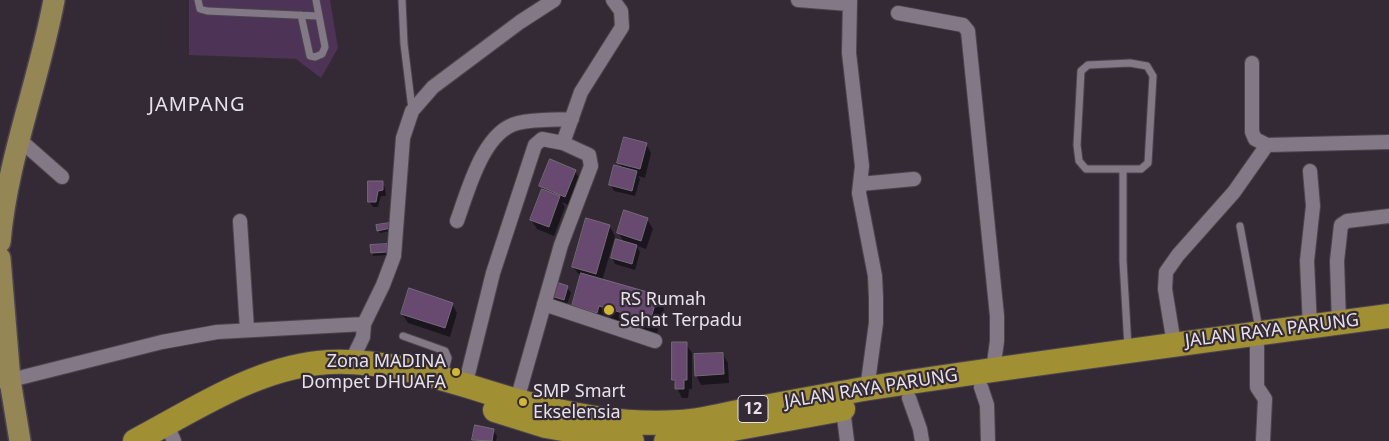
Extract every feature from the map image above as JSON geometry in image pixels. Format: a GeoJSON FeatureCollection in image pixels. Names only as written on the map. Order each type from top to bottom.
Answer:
{"type":"FeatureCollection","features":[{"type":"Feature","properties":{"kind":"highway","name":"JALAN RAYA PARUNG"},"geometry":{"type":"LineString","coordinates":[[1324,314],[1389,327]]}},
{"type":"Feature","properties":{"kind":"highway","name":"JALAN RAYA PARUNG"},"geometry":{"type":"LineString","coordinates":[[168,439],[261,393],[318,376],[369,378],[514,408],[633,424],[683,422],[869,374],[987,378],[1258,331],[1324,314],[1389,316]]}},
{"type":"Feature","properties":{"kind":"highway","name":"JALAN RAYA PARUNG"},"geometry":{"type":"LineString","coordinates":[[666,441],[909,398],[1171,331],[1258,331]]}},
{"type":"Feature","properties":{"kind":"highway","name":"JALAN RAYA PARUNG"},"geometry":{"type":"LineString","coordinates":[[135,441],[247,383],[288,369],[318,363],[351,362],[403,369],[465,386],[514,408],[544,431],[632,441]]}},
{"type":"Feature","properties":{"kind":"main road"},"geometry":{"type":"LineString","coordinates":[[0,242],[4,186],[20,140],[45,47],[54,0]]}},
{"type":"Feature","properties":{"kind":"main road"},"geometry":{"type":"LineString","coordinates":[[0,258],[0,287],[7,383],[20,441]]}},
{"type":"Feature","properties":{"kind":"street"},"geometry":{"type":"LineString","coordinates":[[351,362],[394,256],[403,138],[412,110],[433,87],[520,22],[554,0]]}},
{"type":"Feature","properties":{"kind":"street"},"geometry":{"type":"LineString","coordinates":[[563,143],[581,92],[590,74],[622,27],[621,11],[613,0]]}},
{"type":"Feature","properties":{"kind":"street"},"geometry":{"type":"LineString","coordinates":[[798,0],[850,2],[849,53],[862,166],[859,193],[875,283],[876,322],[869,374]]}},
{"type":"Feature","properties":{"kind":"street"},"geometry":{"type":"LineString","coordinates":[[898,13],[962,25],[968,31],[997,316],[997,341],[987,378],[988,441]]}},
{"type":"Feature","properties":{"kind":"street"},"geometry":{"type":"LineString","coordinates":[[1252,63],[1252,132],[1256,139],[1267,145],[1389,142]]}},
{"type":"Feature","properties":{"kind":"street"},"geometry":{"type":"LineString","coordinates":[[457,221],[475,172],[497,133],[519,123],[572,119]]}},
{"type":"Feature","properties":{"kind":"street"},"geometry":{"type":"LineString","coordinates":[[465,386],[493,273],[535,145],[542,139],[563,143],[589,156],[591,166],[561,245],[514,408]]}},
{"type":"Feature","properties":{"kind":"street"},"geometry":{"type":"LineString","coordinates":[[20,140],[62,177]]}},
{"type":"Feature","properties":{"kind":"street"},"geometry":{"type":"LineString","coordinates":[[1171,331],[1164,284],[1170,267],[1234,192],[1267,145]]}},
{"type":"Feature","properties":{"kind":"street"},"geometry":{"type":"LineString","coordinates":[[1310,171],[1312,206],[1307,261],[1324,314]]}},
{"type":"Feature","properties":{"kind":"street"},"geometry":{"type":"LineString","coordinates":[[860,184],[914,179]]}},
{"type":"Feature","properties":{"kind":"street"},"geometry":{"type":"LineString","coordinates":[[1324,314],[1337,261],[1341,224],[1347,221],[1389,216]]}},
{"type":"Feature","properties":{"kind":"street"},"geometry":{"type":"LineString","coordinates":[[240,221],[247,329]]}},
{"type":"Feature","properties":{"kind":"street"},"geometry":{"type":"LineString","coordinates":[[544,304],[655,341]]}},
{"type":"Feature","properties":{"kind":"street"},"geometry":{"type":"LineString","coordinates":[[7,383],[162,342],[217,332],[247,329],[324,328],[363,330]]}},
{"type":"Feature","properties":{"kind":"street"},"geometry":{"type":"LineString","coordinates":[[1258,331],[1257,386],[1264,399],[1263,441]]}},
{"type":"Feature","properties":{"kind":"street"},"geometry":{"type":"LineString","coordinates":[[909,398],[920,429],[922,441]]}},
{"type":"Feature","properties":{"kind":"street"},"geometry":{"type":"LineString","coordinates":[[842,409],[847,441]]}},
{"type":"Feature","properties":{"kind":"lane"},"geometry":{"type":"LineString","coordinates":[[198,0],[200,9],[207,11],[318,16]]}},
{"type":"Feature","properties":{"kind":"lane"},"geometry":{"type":"LineString","coordinates":[[301,15],[310,56],[316,57],[322,54],[325,47],[316,0]]}},
{"type":"Feature","properties":{"kind":"lane"},"geometry":{"type":"LineString","coordinates":[[402,0],[404,44],[412,110]]}},
{"type":"Feature","properties":{"kind":"lane"},"geometry":{"type":"LineString","coordinates":[[1140,64],[1147,66],[1151,71],[1153,80],[1148,163],[1141,169],[1123,170],[1089,169],[1083,167],[1079,161],[1081,74],[1088,66],[1140,64]]}},
{"type":"Feature","properties":{"kind":"lane"},"geometry":{"type":"LineString","coordinates":[[1123,170],[1127,343]]}},
{"type":"Feature","properties":{"kind":"lane"},"geometry":{"type":"LineString","coordinates":[[1240,226],[1258,331]]}},
{"type":"Feature","properties":{"kind":"lane"},"geometry":{"type":"LineString","coordinates":[[403,336],[445,351],[448,358],[442,379]]}},
{"type":"Feature","properties":{"kind":"shaded area"},"geometry":{"type":"Polygon","coordinates":[[[189,0],[330,0],[338,48],[321,78],[296,59],[189,55],[189,0]]]}},
{"type":"Feature","properties":{"kind":"building"},"geometry":{"type":"Polygon","coordinates":[[[624,137],[647,143],[640,169],[617,163],[624,137]]]}},
{"type":"Feature","properties":{"kind":"building"},"geometry":{"type":"Polygon","coordinates":[[[550,159],[576,170],[565,197],[539,186],[550,159]]]}},
{"type":"Feature","properties":{"kind":"building"},"geometry":{"type":"Polygon","coordinates":[[[614,165],[637,171],[632,191],[609,185],[614,165]]]}},
{"type":"Feature","properties":{"kind":"building"},"geometry":{"type":"Polygon","coordinates":[[[368,181],[383,181],[383,190],[378,191],[376,202],[368,202],[368,181]]]}},
{"type":"Feature","properties":{"kind":"building"},"geometry":{"type":"Polygon","coordinates":[[[542,189],[560,196],[549,227],[530,220],[542,189]]]}},
{"type":"Feature","properties":{"kind":"building"},"geometry":{"type":"Polygon","coordinates":[[[624,210],[648,218],[641,241],[617,233],[624,210]]]}},
{"type":"Feature","properties":{"kind":"building"},"geometry":{"type":"Polygon","coordinates":[[[586,218],[610,225],[596,274],[572,267],[586,218]]]}},
{"type":"Feature","properties":{"kind":"building"},"geometry":{"type":"Polygon","coordinates":[[[390,223],[391,228],[377,231],[376,225],[390,223]]]}},
{"type":"Feature","properties":{"kind":"building"},"geometry":{"type":"Polygon","coordinates":[[[616,239],[637,245],[632,264],[611,258],[616,239]]]}},
{"type":"Feature","properties":{"kind":"building"},"geometry":{"type":"Polygon","coordinates":[[[387,244],[387,252],[371,253],[370,245],[387,244]]]}},
{"type":"Feature","properties":{"kind":"building"},"geometry":{"type":"Polygon","coordinates":[[[581,273],[658,295],[650,321],[599,306],[597,313],[572,306],[581,273]]]}},
{"type":"Feature","properties":{"kind":"building"},"geometry":{"type":"Polygon","coordinates":[[[556,282],[568,286],[564,300],[551,296],[556,282]]]}},
{"type":"Feature","properties":{"kind":"building"},"geometry":{"type":"Polygon","coordinates":[[[409,288],[453,303],[445,328],[401,314],[409,288]]]}},
{"type":"Feature","properties":{"kind":"building"},"geometry":{"type":"Polygon","coordinates":[[[672,342],[687,342],[687,380],[684,380],[684,389],[675,389],[675,380],[672,380],[672,342]]]}},
{"type":"Feature","properties":{"kind":"building"},"geometry":{"type":"Polygon","coordinates":[[[723,353],[724,374],[695,376],[694,354],[723,353]]]}},
{"type":"Feature","properties":{"kind":"building"},"geometry":{"type":"Polygon","coordinates":[[[475,425],[494,429],[492,441],[472,440],[475,425]]]}},
{"type":"Feature","properties":{"kind":"place","name":"RS Rumah Sehat Terpadu"},"geometry":{"type":"Point","coordinates":[609,310]}},
{"type":"Feature","properties":{"kind":"place","name":"Zona MADINA Dompet DHUAFA"},"geometry":{"type":"Point","coordinates":[456,372]}},
{"type":"Feature","properties":{"kind":"place","name":"SMP Smart Ekselensia"},"geometry":{"type":"Point","coordinates":[523,402]}},
{"type":"Feature","properties":{"kind":"district","name":"JAMPANG"},"geometry":{"type":"Point","coordinates":[197,105]}}]}
